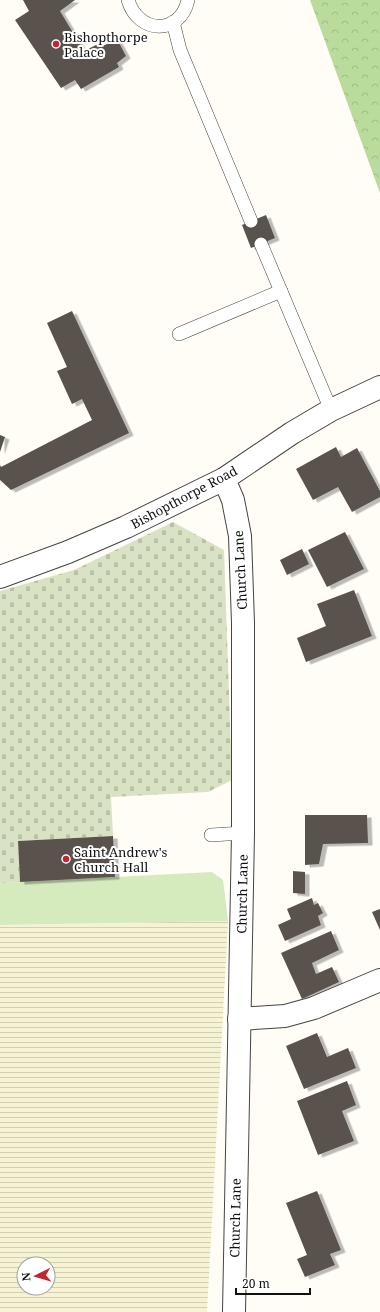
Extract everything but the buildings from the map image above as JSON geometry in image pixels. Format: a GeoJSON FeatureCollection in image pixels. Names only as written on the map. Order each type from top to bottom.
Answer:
{"type":"FeatureCollection","features":[{"type":"Feature","properties":{"kind":"street","name":"Bishopthorpe Road"},"geometry":{"type":"LineString","coordinates":[[0,577],[68,552],[126,527],[224,479],[292,433],[331,410],[380,388]]}},
{"type":"Feature","properties":{"kind":"street","name":"Church Lane"},"geometry":{"type":"LineString","coordinates":[[224,479],[233,500],[240,536],[243,623],[243,833],[234,1312]]}},
{"type":"Feature","properties":{"kind":"street"},"geometry":{"type":"LineString","coordinates":[[239,1019],[285,1016],[314,1008],[380,980]]}},
{"type":"Feature","properties":{"kind":"lane"},"geometry":{"type":"LineString","coordinates":[[128,0],[130,10],[136,18],[144,23],[154,26],[164,26],[181,16],[187,7],[188,0]]}},
{"type":"Feature","properties":{"kind":"lane"},"geometry":{"type":"LineString","coordinates":[[173,22],[180,50],[251,221]]}},
{"type":"Feature","properties":{"kind":"lane"},"geometry":{"type":"LineString","coordinates":[[261,244],[331,410]]}},
{"type":"Feature","properties":{"kind":"lane"},"geometry":{"type":"LineString","coordinates":[[179,334],[281,291]]}},
{"type":"Feature","properties":{"kind":"lane"},"geometry":{"type":"LineString","coordinates":[[210,835],[243,833]]}},
{"type":"Feature","properties":{"kind":"shaded area"},"geometry":{"type":"Polygon","coordinates":[[[228,921],[207,1312],[0,1312],[0,925],[228,921]]]}},
{"type":"Feature","properties":{"kind":"green space"},"geometry":{"type":"Polygon","coordinates":[[[310,0],[380,0],[380,193],[310,0]]]}},
{"type":"Feature","properties":{"kind":"green space"},"geometry":{"type":"Polygon","coordinates":[[[173,522],[224,550],[232,780],[208,792],[111,797],[113,836],[18,841],[20,882],[0,883],[0,591],[74,570],[173,522]]]}},
{"type":"Feature","properties":{"kind":"green space"},"geometry":{"type":"Polygon","coordinates":[[[212,872],[223,880],[228,921],[0,925],[0,883],[212,872]]]}},
{"type":"Feature","properties":{"kind":"place","name":"Bishopthorpe Palace"},"geometry":{"type":"Point","coordinates":[56,44]}},
{"type":"Feature","properties":{"kind":"place","name":"Saint Andrew's Church Hall"},"geometry":{"type":"Point","coordinates":[66,859]}}]}
